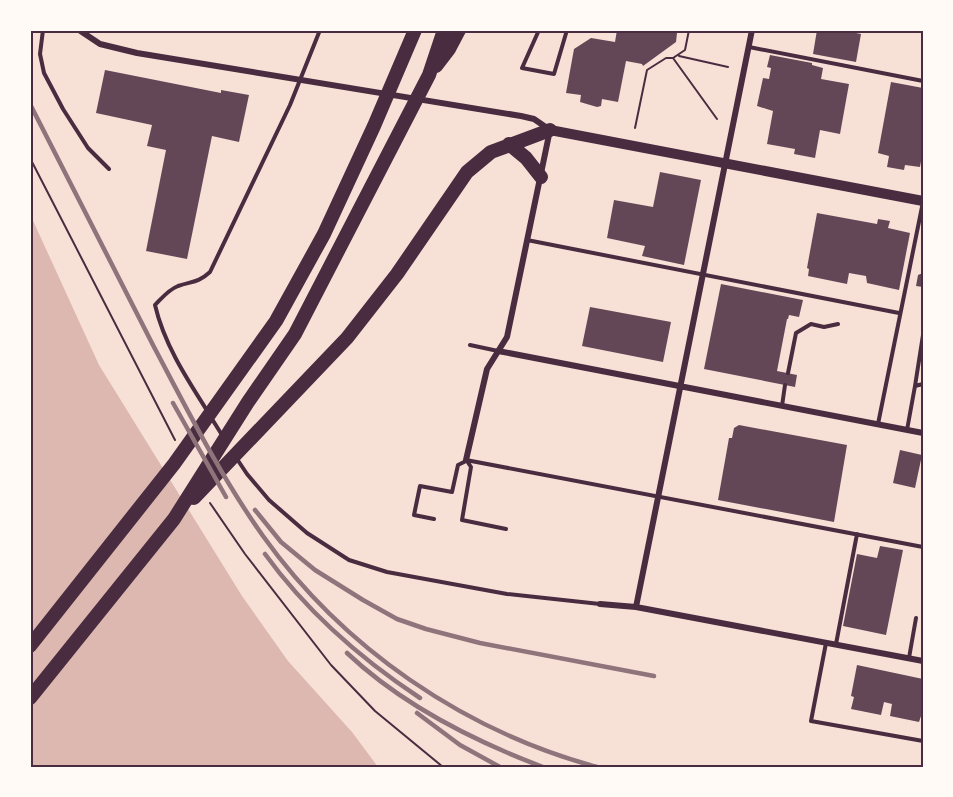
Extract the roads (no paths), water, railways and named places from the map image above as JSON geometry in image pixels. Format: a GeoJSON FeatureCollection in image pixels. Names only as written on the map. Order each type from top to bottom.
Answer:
{"type":"FeatureCollection","features":[{"type":"Feature","properties":{"kind":"highway"},"geometry":{"type":"LineString","coordinates":[[30,646],[174,464],[276,321],[324,234],[409,48],[415,30]]}},
{"type":"Feature","properties":{"kind":"highway"},"geometry":{"type":"LineString","coordinates":[[174,519],[248,402],[295,334],[429,75],[444,30]]}},
{"type":"Feature","properties":{"kind":"highway"},"geometry":{"type":"LineString","coordinates":[[429,75],[449,49],[459,30]]}},
{"type":"Feature","properties":{"kind":"highway"},"geometry":{"type":"LineString","coordinates":[[30,698],[174,519],[354,329],[397,274],[467,172],[491,152],[550,130]]}},
{"type":"Feature","properties":{"kind":"highway"},"geometry":{"type":"LineString","coordinates":[[509,144],[526,158],[541,177]]}},
{"type":"Feature","properties":{"kind":"main road"},"geometry":{"type":"LineString","coordinates":[[550,130],[923,200]]}},
{"type":"Feature","properties":{"kind":"street"},"geometry":{"type":"LineString","coordinates":[[79,30],[100,44],[137,53],[521,116],[534,119],[550,130],[507,337],[487,369],[466,460]]}},
{"type":"Feature","properties":{"kind":"street"},"geometry":{"type":"LineString","coordinates":[[636,607],[752,30]]}},
{"type":"Feature","properties":{"kind":"street"},"geometry":{"type":"LineString","coordinates":[[498,351],[923,433]]}},
{"type":"Feature","properties":{"kind":"street"},"geometry":{"type":"LineString","coordinates":[[600,604],[636,607],[923,661]]}},
{"type":"Feature","properties":{"kind":"lane"},"geometry":{"type":"LineString","coordinates":[[43,30],[40,54],[44,73],[63,109],[88,148],[109,169]]}},
{"type":"Feature","properties":{"kind":"lane"},"geometry":{"type":"LineString","coordinates":[[228,444],[187,379],[159,324],[155,305],[167,291],[194,283],[210,272],[290,105],[320,30]]}},
{"type":"Feature","properties":{"kind":"lane"},"geometry":{"type":"LineString","coordinates":[[539,30],[522,68],[554,74],[567,30]]}},
{"type":"Feature","properties":{"kind":"lane"},"geometry":{"type":"LineString","coordinates":[[749,47],[923,81]]}},
{"type":"Feature","properties":{"kind":"lane"},"geometry":{"type":"LineString","coordinates":[[878,424],[923,200]]}},
{"type":"Feature","properties":{"kind":"lane"},"geometry":{"type":"LineString","coordinates":[[527,240],[899,313]]}},
{"type":"Feature","properties":{"kind":"lane"},"geometry":{"type":"LineString","coordinates":[[788,373],[796,333],[811,324],[824,327],[837,324]]}},
{"type":"Feature","properties":{"kind":"lane"},"geometry":{"type":"LineString","coordinates":[[907,430],[923,335]]}},
{"type":"Feature","properties":{"kind":"lane"},"geometry":{"type":"LineString","coordinates":[[470,345],[498,351]]}},
{"type":"Feature","properties":{"kind":"lane"},"geometry":{"type":"LineString","coordinates":[[915,386],[923,384]]}},
{"type":"Feature","properties":{"kind":"lane"},"geometry":{"type":"LineString","coordinates":[[782,406],[786,385]]}},
{"type":"Feature","properties":{"kind":"lane"},"geometry":{"type":"LineString","coordinates":[[234,454],[269,500],[307,533],[350,560],[387,572],[496,592],[600,604]]}},
{"type":"Feature","properties":{"kind":"lane"},"geometry":{"type":"LineString","coordinates":[[466,460],[471,467],[462,520],[506,529]]}},
{"type":"Feature","properties":{"kind":"lane"},"geometry":{"type":"LineString","coordinates":[[434,519],[414,515],[420,486],[452,492],[458,465],[466,460],[923,547]]}},
{"type":"Feature","properties":{"kind":"lane"},"geometry":{"type":"LineString","coordinates":[[836,645],[857,534]]}},
{"type":"Feature","properties":{"kind":"lane"},"geometry":{"type":"LineString","coordinates":[[908,658],[916,618]]}},
{"type":"Feature","properties":{"kind":"lane"},"geometry":{"type":"LineString","coordinates":[[826,643],[811,720],[923,741]]}},
{"type":"Feature","properties":{"kind":"railway"},"geometry":{"type":"LineString","coordinates":[[30,104],[154,347],[206,443],[248,514],[295,577],[330,614],[369,649],[410,680],[454,708],[548,751],[597,767]]}},
{"type":"Feature","properties":{"kind":"railway"},"geometry":{"type":"LineString","coordinates":[[173,403],[226,497]]}},
{"type":"Feature","properties":{"kind":"railway"},"geometry":{"type":"LineString","coordinates":[[255,510],[281,542],[315,570],[397,619],[480,643],[654,676]]}},
{"type":"Feature","properties":{"kind":"railway"},"geometry":{"type":"LineString","coordinates":[[265,554],[281,575],[336,633],[356,651],[420,698]]}},
{"type":"Feature","properties":{"kind":"railway"},"geometry":{"type":"LineString","coordinates":[[347,653],[391,689],[439,719],[465,733],[543,767]]}},
{"type":"Feature","properties":{"kind":"railway"},"geometry":{"type":"LineString","coordinates":[[417,713],[460,745],[500,767]]}}]}
